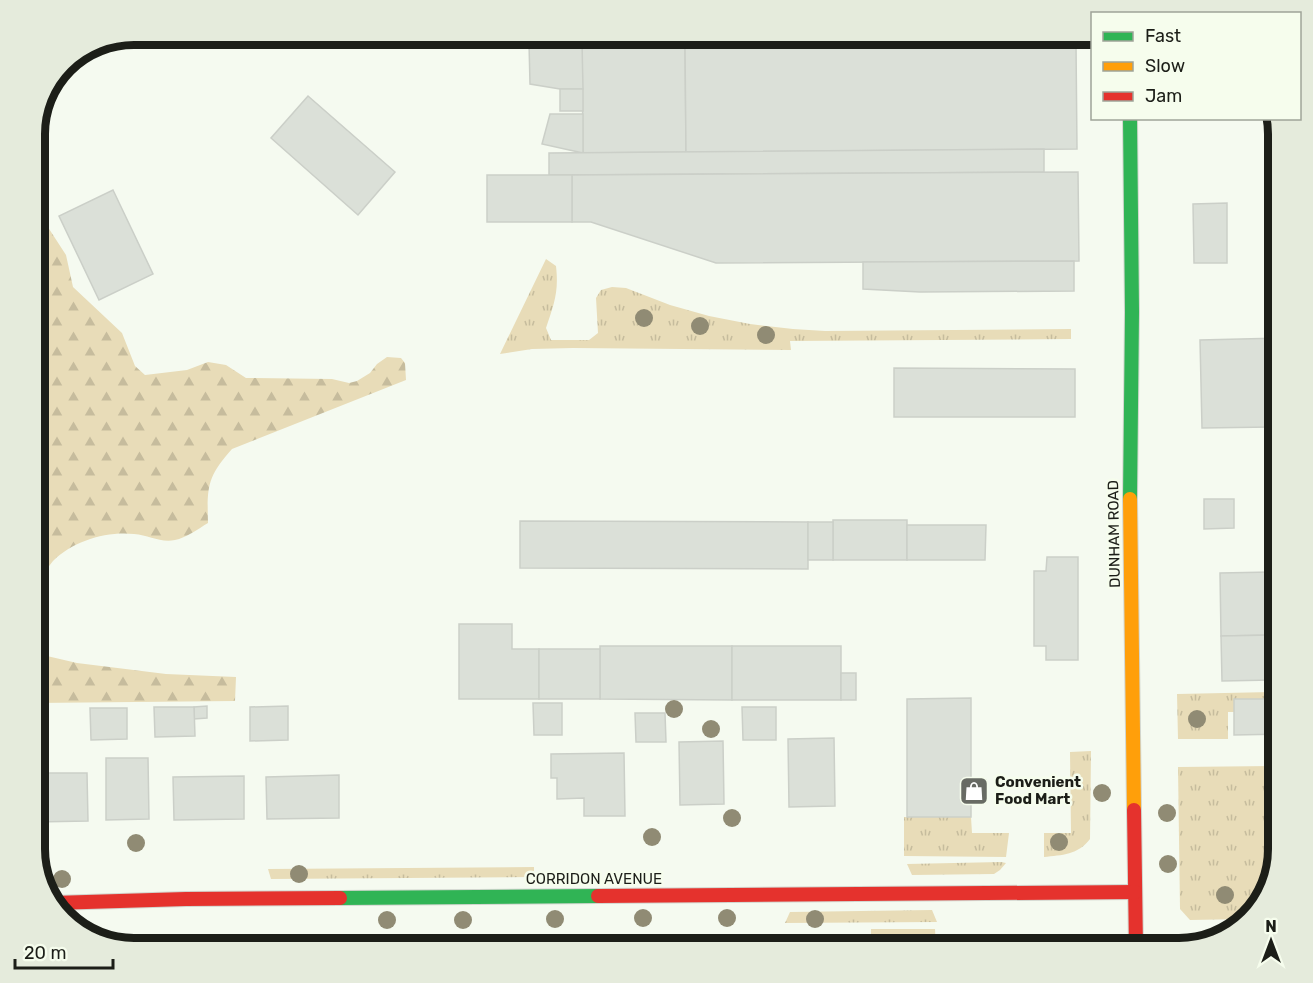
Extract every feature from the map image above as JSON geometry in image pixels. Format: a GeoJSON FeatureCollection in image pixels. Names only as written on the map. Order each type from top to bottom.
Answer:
{"type":"FeatureCollection","features":[{"type":"Feature","properties":{"kind":"street","name":"DUNHAM ROAD"},"geometry":{"type":"LineString","coordinates":[[1130,120],[1132,312],[1130,469],[1136,938]]}},
{"type":"Feature","properties":{"kind":"street","name":"CORRIDON AVENUE"},"geometry":{"type":"LineString","coordinates":[[63,902],[196,899],[1135,892]]}},
{"type":"Feature","properties":{"kind":"green space"},"geometry":{"type":"Polygon","coordinates":[[[45,223],[66,255],[73,287],[122,333],[135,366],[145,375],[187,370],[208,362],[226,365],[246,378],[332,379],[349,383],[370,373],[387,357],[401,358],[405,363],[406,380],[232,449],[218,467],[210,483],[208,523],[192,533],[170,541],[123,533],[101,536],[70,548],[45,572],[45,223]]]}},
{"type":"Feature","properties":{"kind":"green space"},"geometry":{"type":"Polygon","coordinates":[[[546,259],[556,266],[557,275],[555,298],[546,328],[551,340],[589,340],[598,333],[596,298],[601,290],[612,287],[626,288],[670,305],[709,316],[793,329],[825,331],[1071,329],[1071,339],[790,341],[791,350],[573,348],[532,349],[500,354],[546,259]]]}},
{"type":"Feature","properties":{"kind":"green space"},"geometry":{"type":"Polygon","coordinates":[[[45,655],[77,663],[166,674],[236,677],[235,701],[45,703],[45,655]]]}},
{"type":"Feature","properties":{"kind":"green space"},"geometry":{"type":"Polygon","coordinates":[[[1268,692],[1268,699],[1234,699],[1234,712],[1228,712],[1228,739],[1178,739],[1177,694],[1268,692]]]}},
{"type":"Feature","properties":{"kind":"green space"},"geometry":{"type":"Polygon","coordinates":[[[1091,751],[1090,839],[1075,851],[1044,857],[1044,833],[1071,833],[1070,752],[1091,751]]]}},
{"type":"Feature","properties":{"kind":"green space"},"geometry":{"type":"Polygon","coordinates":[[[1268,766],[1267,860],[1259,888],[1250,903],[1234,919],[1190,920],[1180,909],[1178,767],[1268,766]]]}},
{"type":"Feature","properties":{"kind":"green space"},"geometry":{"type":"Polygon","coordinates":[[[904,817],[971,817],[972,833],[1009,833],[1006,857],[904,856],[904,817]]]}},
{"type":"Feature","properties":{"kind":"green space"},"geometry":{"type":"Polygon","coordinates":[[[1006,863],[994,874],[912,875],[907,864],[1006,863]]]}},
{"type":"Feature","properties":{"kind":"green space"},"geometry":{"type":"Polygon","coordinates":[[[534,867],[534,877],[271,879],[268,869],[534,867]]]}},
{"type":"Feature","properties":{"kind":"green space"},"geometry":{"type":"Polygon","coordinates":[[[932,910],[937,922],[785,923],[790,912],[932,910]]]}},
{"type":"Feature","properties":{"kind":"green space"},"geometry":{"type":"Polygon","coordinates":[[[871,929],[935,929],[935,938],[871,938],[871,929]]]}},
{"type":"Feature","properties":{"kind":"building"},"geometry":{"type":"Polygon","coordinates":[[[529,45],[582,45],[583,89],[560,89],[530,84],[529,45]]]}},
{"type":"Feature","properties":{"kind":"building"},"geometry":{"type":"Polygon","coordinates":[[[582,45],[685,45],[686,152],[583,153],[582,45]]]}},
{"type":"Feature","properties":{"kind":"building"},"geometry":{"type":"Polygon","coordinates":[[[1076,45],[1077,149],[686,152],[685,46],[1076,45]]]}},
{"type":"Feature","properties":{"kind":"building"},"geometry":{"type":"Polygon","coordinates":[[[560,89],[583,89],[583,111],[560,111],[560,89]]]}},
{"type":"Feature","properties":{"kind":"building"},"geometry":{"type":"Polygon","coordinates":[[[308,96],[395,172],[358,215],[271,138],[308,96]]]}},
{"type":"Feature","properties":{"kind":"building"},"geometry":{"type":"Polygon","coordinates":[[[550,114],[583,114],[583,153],[542,144],[550,114]]]}},
{"type":"Feature","properties":{"kind":"building"},"geometry":{"type":"Polygon","coordinates":[[[1044,149],[1044,172],[549,175],[549,153],[1044,149]]]}},
{"type":"Feature","properties":{"kind":"building"},"geometry":{"type":"Polygon","coordinates":[[[1078,172],[1079,261],[716,263],[591,222],[572,222],[572,175],[1078,172]]]}},
{"type":"Feature","properties":{"kind":"building"},"geometry":{"type":"Polygon","coordinates":[[[487,175],[572,175],[572,222],[487,222],[487,175]]]}},
{"type":"Feature","properties":{"kind":"building"},"geometry":{"type":"Polygon","coordinates":[[[113,190],[153,274],[99,300],[59,216],[113,190]]]}},
{"type":"Feature","properties":{"kind":"building"},"geometry":{"type":"Polygon","coordinates":[[[1227,203],[1227,263],[1194,263],[1193,204],[1227,203]]]}},
{"type":"Feature","properties":{"kind":"building"},"geometry":{"type":"Polygon","coordinates":[[[1074,261],[1074,291],[920,292],[863,289],[863,262],[1074,261]]]}},
{"type":"Feature","properties":{"kind":"building"},"geometry":{"type":"Polygon","coordinates":[[[1268,338],[1268,427],[1202,428],[1200,340],[1268,338]]]}},
{"type":"Feature","properties":{"kind":"building"},"geometry":{"type":"Polygon","coordinates":[[[894,368],[1075,369],[1075,417],[894,417],[894,368]]]}},
{"type":"Feature","properties":{"kind":"building"},"geometry":{"type":"Polygon","coordinates":[[[1204,499],[1234,499],[1234,528],[1204,529],[1204,499]]]}},
{"type":"Feature","properties":{"kind":"building"},"geometry":{"type":"Polygon","coordinates":[[[833,520],[907,520],[907,560],[833,560],[833,520]]]}},
{"type":"Feature","properties":{"kind":"building"},"geometry":{"type":"Polygon","coordinates":[[[520,521],[808,522],[808,569],[520,568],[520,521]]]}},
{"type":"Feature","properties":{"kind":"building"},"geometry":{"type":"Polygon","coordinates":[[[808,522],[833,522],[833,560],[808,560],[808,522]]]}},
{"type":"Feature","properties":{"kind":"building"},"geometry":{"type":"Polygon","coordinates":[[[907,525],[986,525],[985,560],[907,560],[907,525]]]}},
{"type":"Feature","properties":{"kind":"building"},"geometry":{"type":"Polygon","coordinates":[[[1047,557],[1078,557],[1078,660],[1046,660],[1046,646],[1034,646],[1034,571],[1046,571],[1047,557]]]}},
{"type":"Feature","properties":{"kind":"building"},"geometry":{"type":"Polygon","coordinates":[[[1268,572],[1268,635],[1221,636],[1220,573],[1268,572]]]}},
{"type":"Feature","properties":{"kind":"building"},"geometry":{"type":"Polygon","coordinates":[[[459,624],[512,624],[512,649],[539,649],[539,699],[459,699],[459,624]]]}},
{"type":"Feature","properties":{"kind":"building"},"geometry":{"type":"Polygon","coordinates":[[[1268,635],[1268,680],[1222,681],[1221,636],[1268,635]]]}},
{"type":"Feature","properties":{"kind":"building"},"geometry":{"type":"Polygon","coordinates":[[[600,646],[732,646],[732,700],[600,699],[600,646]]]}},
{"type":"Feature","properties":{"kind":"building"},"geometry":{"type":"Polygon","coordinates":[[[732,646],[841,646],[841,700],[732,700],[732,646]]]}},
{"type":"Feature","properties":{"kind":"building"},"geometry":{"type":"Polygon","coordinates":[[[539,649],[600,649],[600,699],[539,699],[539,649]]]}},
{"type":"Feature","properties":{"kind":"building"},"geometry":{"type":"Polygon","coordinates":[[[841,673],[856,673],[856,700],[841,700],[841,673]]]}},
{"type":"Feature","properties":{"kind":"building"},"geometry":{"type":"Polygon","coordinates":[[[971,698],[971,817],[907,817],[907,699],[971,698]]]}},
{"type":"Feature","properties":{"kind":"building"},"geometry":{"type":"Polygon","coordinates":[[[1234,699],[1268,699],[1268,734],[1234,735],[1234,699]]]}},
{"type":"Feature","properties":{"kind":"building"},"geometry":{"type":"Polygon","coordinates":[[[533,703],[562,703],[562,735],[534,735],[533,703]]]}},
{"type":"Feature","properties":{"kind":"building"},"geometry":{"type":"Polygon","coordinates":[[[207,706],[207,718],[194,719],[194,707],[207,706]]]}},
{"type":"Feature","properties":{"kind":"building"},"geometry":{"type":"Polygon","coordinates":[[[288,706],[288,740],[250,741],[250,707],[288,706]]]}},
{"type":"Feature","properties":{"kind":"building"},"geometry":{"type":"Polygon","coordinates":[[[154,707],[194,707],[195,736],[155,737],[154,707]]]}},
{"type":"Feature","properties":{"kind":"building"},"geometry":{"type":"Polygon","coordinates":[[[742,707],[776,707],[776,740],[743,740],[742,707]]]}},
{"type":"Feature","properties":{"kind":"building"},"geometry":{"type":"Polygon","coordinates":[[[90,708],[127,708],[127,739],[91,740],[90,708]]]}},
{"type":"Feature","properties":{"kind":"building"},"geometry":{"type":"Polygon","coordinates":[[[635,713],[665,713],[666,742],[636,742],[635,713]]]}},
{"type":"Feature","properties":{"kind":"building"},"geometry":{"type":"Polygon","coordinates":[[[834,738],[835,806],[789,807],[788,739],[834,738]]]}},
{"type":"Feature","properties":{"kind":"building"},"geometry":{"type":"Polygon","coordinates":[[[723,741],[724,804],[680,805],[679,742],[723,741]]]}},
{"type":"Feature","properties":{"kind":"building"},"geometry":{"type":"Polygon","coordinates":[[[624,753],[625,816],[584,816],[584,798],[557,799],[557,778],[551,778],[551,754],[624,753]]]}},
{"type":"Feature","properties":{"kind":"building"},"geometry":{"type":"Polygon","coordinates":[[[106,758],[148,758],[149,819],[106,820],[106,758]]]}},
{"type":"Feature","properties":{"kind":"building"},"geometry":{"type":"Polygon","coordinates":[[[45,773],[87,773],[88,821],[45,822],[45,773]]]}},
{"type":"Feature","properties":{"kind":"building"},"geometry":{"type":"Polygon","coordinates":[[[339,775],[339,818],[267,819],[266,777],[339,775]]]}},
{"type":"Feature","properties":{"kind":"building"},"geometry":{"type":"Polygon","coordinates":[[[244,776],[244,819],[174,820],[173,777],[244,776]]]}},
{"type":"Feature","properties":{"kind":"traffic: fast"},"geometry":{"type":"LineString","coordinates":[[1130,120],[1132,312],[1130,499]]}},
{"type":"Feature","properties":{"kind":"traffic: fast"},"geometry":{"type":"LineString","coordinates":[[340,898],[598,896]]}},
{"type":"Feature","properties":{"kind":"traffic: slow"},"geometry":{"type":"LineString","coordinates":[[1130,499],[1134,810]]}},
{"type":"Feature","properties":{"kind":"traffic: jam"},"geometry":{"type":"LineString","coordinates":[[1134,810],[1136,938]]}},
{"type":"Feature","properties":{"kind":"traffic: jam"},"geometry":{"type":"LineString","coordinates":[[598,896],[1135,892]]}},
{"type":"Feature","properties":{"kind":"traffic: jam"},"geometry":{"type":"LineString","coordinates":[[63,903],[340,898]]}},
{"type":"Feature","properties":{"kind":"place","name":"Convenient Food Mart"},"geometry":{"type":"Point","coordinates":[974,791]}}]}
